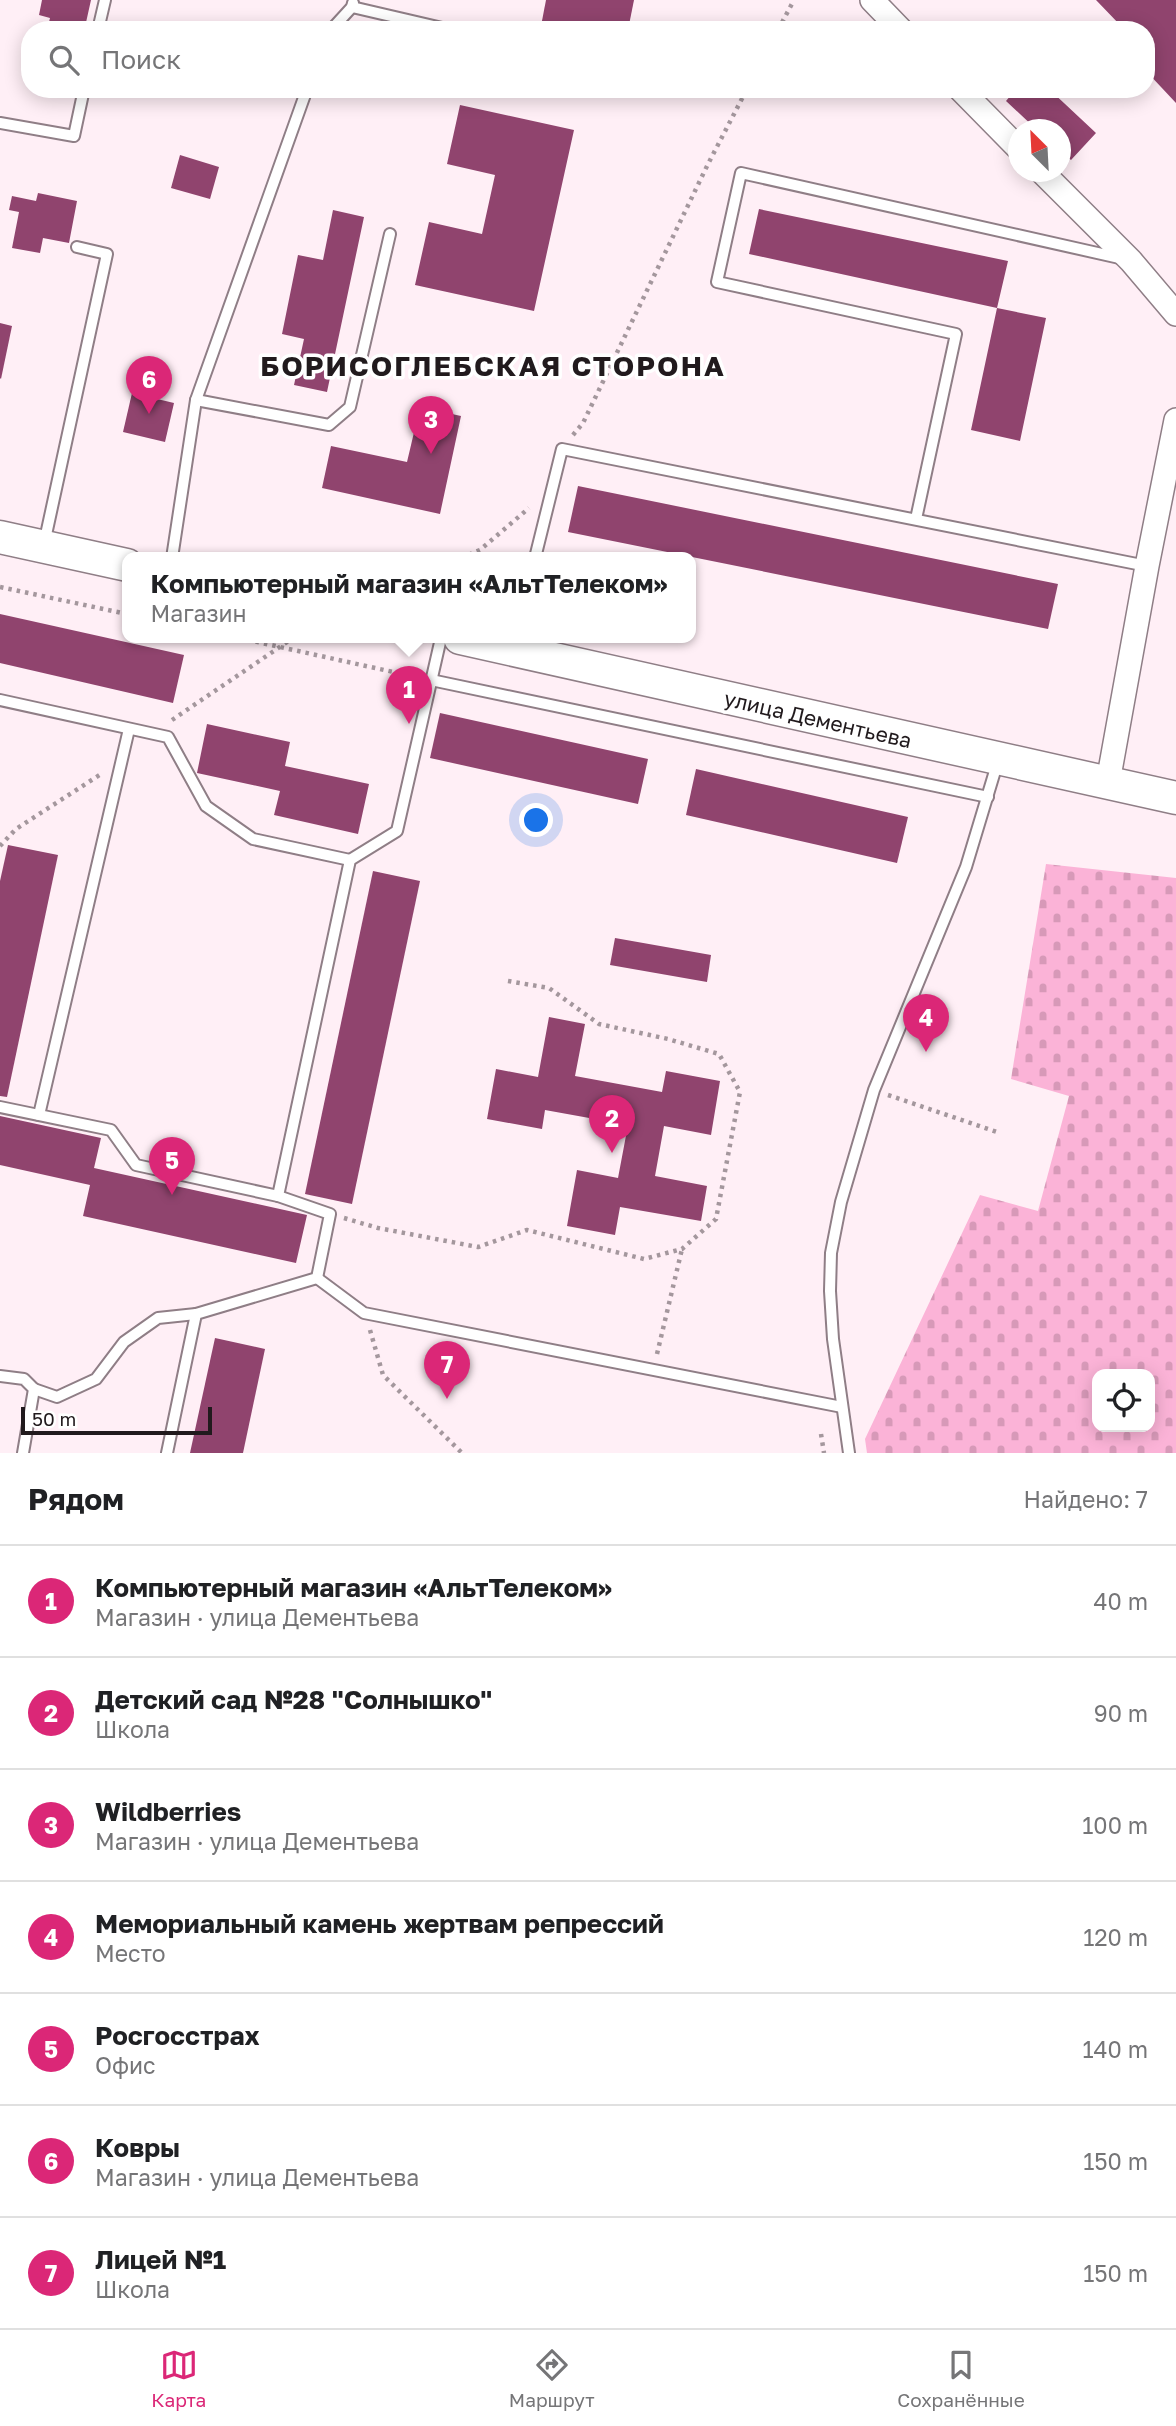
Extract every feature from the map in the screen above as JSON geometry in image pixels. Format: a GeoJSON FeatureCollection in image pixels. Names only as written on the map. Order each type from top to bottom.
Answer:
{"type":"FeatureCollection","features":[{"type":"Feature","properties":{"kind":"street"},"geometry":{"type":"LineString","coordinates":[[872,0],[892,21]]}},
{"type":"Feature","properties":{"kind":"street"},"geometry":{"type":"LineString","coordinates":[[969,98],[1008,138]]}},
{"type":"Feature","properties":{"kind":"street"},"geometry":{"type":"LineString","coordinates":[[1052,182],[1130,261],[1176,314]]}},
{"type":"Feature","properties":{"kind":"street"},"geometry":{"type":"LineString","coordinates":[[1108,782],[1176,419]]}},
{"type":"Feature","properties":{"kind":"street"},"geometry":{"type":"LineString","coordinates":[[0,537],[122,564]]}},
{"type":"Feature","properties":{"kind":"street","name":"улица Дементьева"},"geometry":{"type":"LineString","coordinates":[[514,644],[999,759],[1176,798]]}},
{"type":"Feature","properties":{"kind":"lane"},"geometry":{"type":"LineString","coordinates":[[100,21],[105,0]]}},
{"type":"Feature","properties":{"kind":"lane"},"geometry":{"type":"LineString","coordinates":[[338,21],[353,3],[418,21]]}},
{"type":"Feature","properties":{"kind":"lane"},"geometry":{"type":"LineString","coordinates":[[0,123],[74,136],[82,98]]}},
{"type":"Feature","properties":{"kind":"lane"},"geometry":{"type":"LineString","coordinates":[[173,552],[197,400],[304,98]]}},
{"type":"Feature","properties":{"kind":"lane"},"geometry":{"type":"LineString","coordinates":[[916,519],[956,334],[717,282],[741,173],[1130,261]]}},
{"type":"Feature","properties":{"kind":"lane"},"geometry":{"type":"LineString","coordinates":[[197,400],[330,425],[350,407],[390,234]]}},
{"type":"Feature","properties":{"kind":"lane"},"geometry":{"type":"LineString","coordinates":[[43,546],[107,254],[77,247]]}},
{"type":"Feature","properties":{"kind":"lane"},"geometry":{"type":"LineString","coordinates":[[536,552],[562,449],[1147,566]]}},
{"type":"Feature","properties":{"kind":"lane"},"geometry":{"type":"LineString","coordinates":[[0,700],[168,737],[206,806],[253,839],[349,860],[397,831],[440,643]]}},
{"type":"Feature","properties":{"kind":"lane"},"geometry":{"type":"LineString","coordinates":[[431,680],[988,797]]}},
{"type":"Feature","properties":{"kind":"lane"},"geometry":{"type":"LineString","coordinates":[[39,1115],[129,729]]}},
{"type":"Feature","properties":{"kind":"lane"},"geometry":{"type":"LineString","coordinates":[[849,1453],[833,1339],[830,1291],[831,1253],[841,1202],[874,1090],[966,867],[999,759]]}},
{"type":"Feature","properties":{"kind":"lane"},"geometry":{"type":"LineString","coordinates":[[278,1196],[349,860]]}},
{"type":"Feature","properties":{"kind":"lane"},"geometry":{"type":"LineString","coordinates":[[0,1107],[111,1130],[136,1165],[278,1196],[330,1214],[317,1278]]}},
{"type":"Feature","properties":{"kind":"lane"},"geometry":{"type":"LineString","coordinates":[[317,1278],[364,1313],[842,1407]]}},
{"type":"Feature","properties":{"kind":"lane"},"geometry":{"type":"LineString","coordinates":[[0,1376],[24,1379],[34,1389],[57,1397],[96,1380],[124,1342],[158,1318],[196,1314],[317,1278]]}},
{"type":"Feature","properties":{"kind":"lane"},"geometry":{"type":"LineString","coordinates":[[167,1453],[196,1314]]}},
{"type":"Feature","properties":{"kind":"lane"},"geometry":{"type":"LineString","coordinates":[[23,1453],[34,1389]]}},
{"type":"Feature","properties":{"kind":"path"},"geometry":{"type":"LineString","coordinates":[[783,21],[794,0]]}},
{"type":"Feature","properties":{"kind":"path"},"geometry":{"type":"LineString","coordinates":[[562,449],[583,423],[742,98]]}},
{"type":"Feature","properties":{"kind":"path"},"geometry":{"type":"LineString","coordinates":[[475,552],[528,509],[535,497]]}},
{"type":"Feature","properties":{"kind":"path"},"geometry":{"type":"LineString","coordinates":[[0,587],[122,613]]}},
{"type":"Feature","properties":{"kind":"path"},"geometry":{"type":"LineString","coordinates":[[262,643],[431,680]]}},
{"type":"Feature","properties":{"kind":"path"},"geometry":{"type":"LineString","coordinates":[[330,1214],[378,1228],[478,1247],[527,1230],[644,1259],[682,1250],[716,1219],[740,1092],[719,1054],[668,1039],[599,1024],[549,988],[508,981]]}},
{"type":"Feature","properties":{"kind":"path"},"geometry":{"type":"LineString","coordinates":[[874,1090],[997,1132]]}},
{"type":"Feature","properties":{"kind":"path"},"geometry":{"type":"LineString","coordinates":[[654,1370],[682,1250]]}},
{"type":"Feature","properties":{"kind":"path"},"geometry":{"type":"LineString","coordinates":[[364,1313],[383,1375],[462,1453]]}},
{"type":"Feature","properties":{"kind":"path"},"geometry":{"type":"LineString","coordinates":[[821,1434],[824,1453]]}},
{"type":"Feature","properties":{"kind":"green space"},"geometry":{"type":"Polygon","coordinates":[[[1046,864],[1176,878],[1176,1453],[867,1453],[865,1439],[980,1195],[1038,1211],[1069,1096],[1011,1079],[1046,864]]]}},
{"type":"Feature","properties":{"kind":"building"},"geometry":{"type":"Polygon","coordinates":[[[42,0],[91,0],[86,21],[49,21],[50,18],[39,15],[42,0]]]}},
{"type":"Feature","properties":{"kind":"building"},"geometry":{"type":"Polygon","coordinates":[[[546,0],[634,0],[630,21],[542,21],[546,0]]]}},
{"type":"Feature","properties":{"kind":"building"},"geometry":{"type":"Polygon","coordinates":[[[1096,0],[1176,0],[1176,103],[1155,81],[1155,21],[1116,21],[1096,0]]]}},
{"type":"Feature","properties":{"kind":"building"},"geometry":{"type":"Polygon","coordinates":[[[1008,98],[1059,98],[1096,133],[1071,160],[1071,119],[1025,119],[1006,101],[1008,98]]]}},
{"type":"Feature","properties":{"kind":"building"},"geometry":{"type":"Polygon","coordinates":[[[460,105],[574,130],[534,311],[415,285],[429,222],[482,234],[495,175],[447,164],[460,105]]]}},
{"type":"Feature","properties":{"kind":"building"},"geometry":{"type":"Polygon","coordinates":[[[180,155],[219,167],[210,199],[171,188],[180,155]]]}},
{"type":"Feature","properties":{"kind":"building"},"geometry":{"type":"Polygon","coordinates":[[[38,193],[77,201],[69,243],[43,238],[40,253],[12,248],[19,212],[9,210],[12,196],[36,201],[38,193]]]}},
{"type":"Feature","properties":{"kind":"building"},"geometry":{"type":"Polygon","coordinates":[[[759,209],[1008,261],[997,308],[749,254],[759,209]]]}},
{"type":"Feature","properties":{"kind":"building"},"geometry":{"type":"Polygon","coordinates":[[[333,210],[364,217],[327,392],[294,385],[304,339],[282,334],[298,255],[323,260],[333,210]]]}},
{"type":"Feature","properties":{"kind":"building"},"geometry":{"type":"Polygon","coordinates":[[[997,308],[1046,318],[1020,441],[971,430],[997,308]]]}},
{"type":"Feature","properties":{"kind":"building"},"geometry":{"type":"Polygon","coordinates":[[[0,323],[12,326],[1,379],[0,378],[0,323]]]}},
{"type":"Feature","properties":{"kind":"building"},"geometry":{"type":"Polygon","coordinates":[[[132,393],[174,403],[165,442],[123,432],[132,393]]]}},
{"type":"Feature","properties":{"kind":"building"},"geometry":{"type":"Polygon","coordinates":[[[420,407],[461,416],[440,514],[322,488],[331,446],[407,462],[420,407]]]}},
{"type":"Feature","properties":{"kind":"building"},"geometry":{"type":"Polygon","coordinates":[[[578,486],[1058,584],[1048,629],[696,558],[696,552],[667,552],[568,532],[578,486]]]}},
{"type":"Feature","properties":{"kind":"building"},"geometry":{"type":"Polygon","coordinates":[[[0,614],[184,655],[173,703],[0,663],[0,614]]]}},
{"type":"Feature","properties":{"kind":"building"},"geometry":{"type":"Polygon","coordinates":[[[440,713],[648,759],[638,804],[430,758],[440,713]]]}},
{"type":"Feature","properties":{"kind":"building"},"geometry":{"type":"Polygon","coordinates":[[[207,724],[290,742],[285,766],[369,784],[358,834],[274,815],[280,791],[197,773],[207,724]]]}},
{"type":"Feature","properties":{"kind":"building"},"geometry":{"type":"Polygon","coordinates":[[[696,769],[908,817],[897,863],[686,815],[696,769]]]}},
{"type":"Feature","properties":{"kind":"building"},"geometry":{"type":"Polygon","coordinates":[[[8,845],[58,855],[7,1097],[0,1096],[0,881],[8,845]]]}},
{"type":"Feature","properties":{"kind":"building"},"geometry":{"type":"Polygon","coordinates":[[[373,871],[420,881],[352,1204],[305,1194],[373,871]]]}},
{"type":"Feature","properties":{"kind":"building"},"geometry":{"type":"Polygon","coordinates":[[[615,938],[711,955],[707,982],[610,965],[615,938]]]}},
{"type":"Feature","properties":{"kind":"building"},"geometry":{"type":"Polygon","coordinates":[[[549,1017],[585,1024],[575,1076],[662,1092],[666,1071],[720,1081],[711,1135],[664,1126],[655,1176],[707,1186],[701,1221],[620,1207],[615,1235],[567,1226],[577,1170],[618,1178],[628,1125],[545,1110],[542,1129],[487,1119],[496,1069],[538,1077],[549,1017]]]}},
{"type":"Feature","properties":{"kind":"building"},"geometry":{"type":"Polygon","coordinates":[[[0,1116],[101,1138],[94,1168],[307,1215],[296,1263],[83,1216],[90,1185],[0,1165],[0,1116]]]}},
{"type":"Feature","properties":{"kind":"building"},"geometry":{"type":"Polygon","coordinates":[[[215,1338],[265,1349],[243,1453],[190,1453],[215,1338]]]}},
{"type":"Feature","properties":{"kind":"place","name":"Ковры"},"geometry":{"type":"Point","coordinates":[149,414]}},
{"type":"Feature","properties":{"kind":"place","name":"Wildberries"},"geometry":{"type":"Point","coordinates":[431,454]}},
{"type":"Feature","properties":{"kind":"place","name":"Компьютерный магазин «АльтТелеком»"},"geometry":{"type":"Point","coordinates":[409,724]}},
{"type":"Feature","properties":{"kind":"place","name":"Мемориальный камень жертвам репрессий"},"geometry":{"type":"Point","coordinates":[926,1052]}},
{"type":"Feature","properties":{"kind":"place","name":"Детский сад №28 \"Солнышко\""},"geometry":{"type":"Point","coordinates":[612,1153]}},
{"type":"Feature","properties":{"kind":"place","name":"Росгосстрах"},"geometry":{"type":"Point","coordinates":[172,1195]}},
{"type":"Feature","properties":{"kind":"place","name":"Лицей №1"},"geometry":{"type":"Point","coordinates":[447,1399]}},
{"type":"Feature","properties":{"kind":"district","name":"БОРИСОГЛЕБСКАЯ СТОРОНА"},"geometry":{"type":"Point","coordinates":[493,365]}}]}
